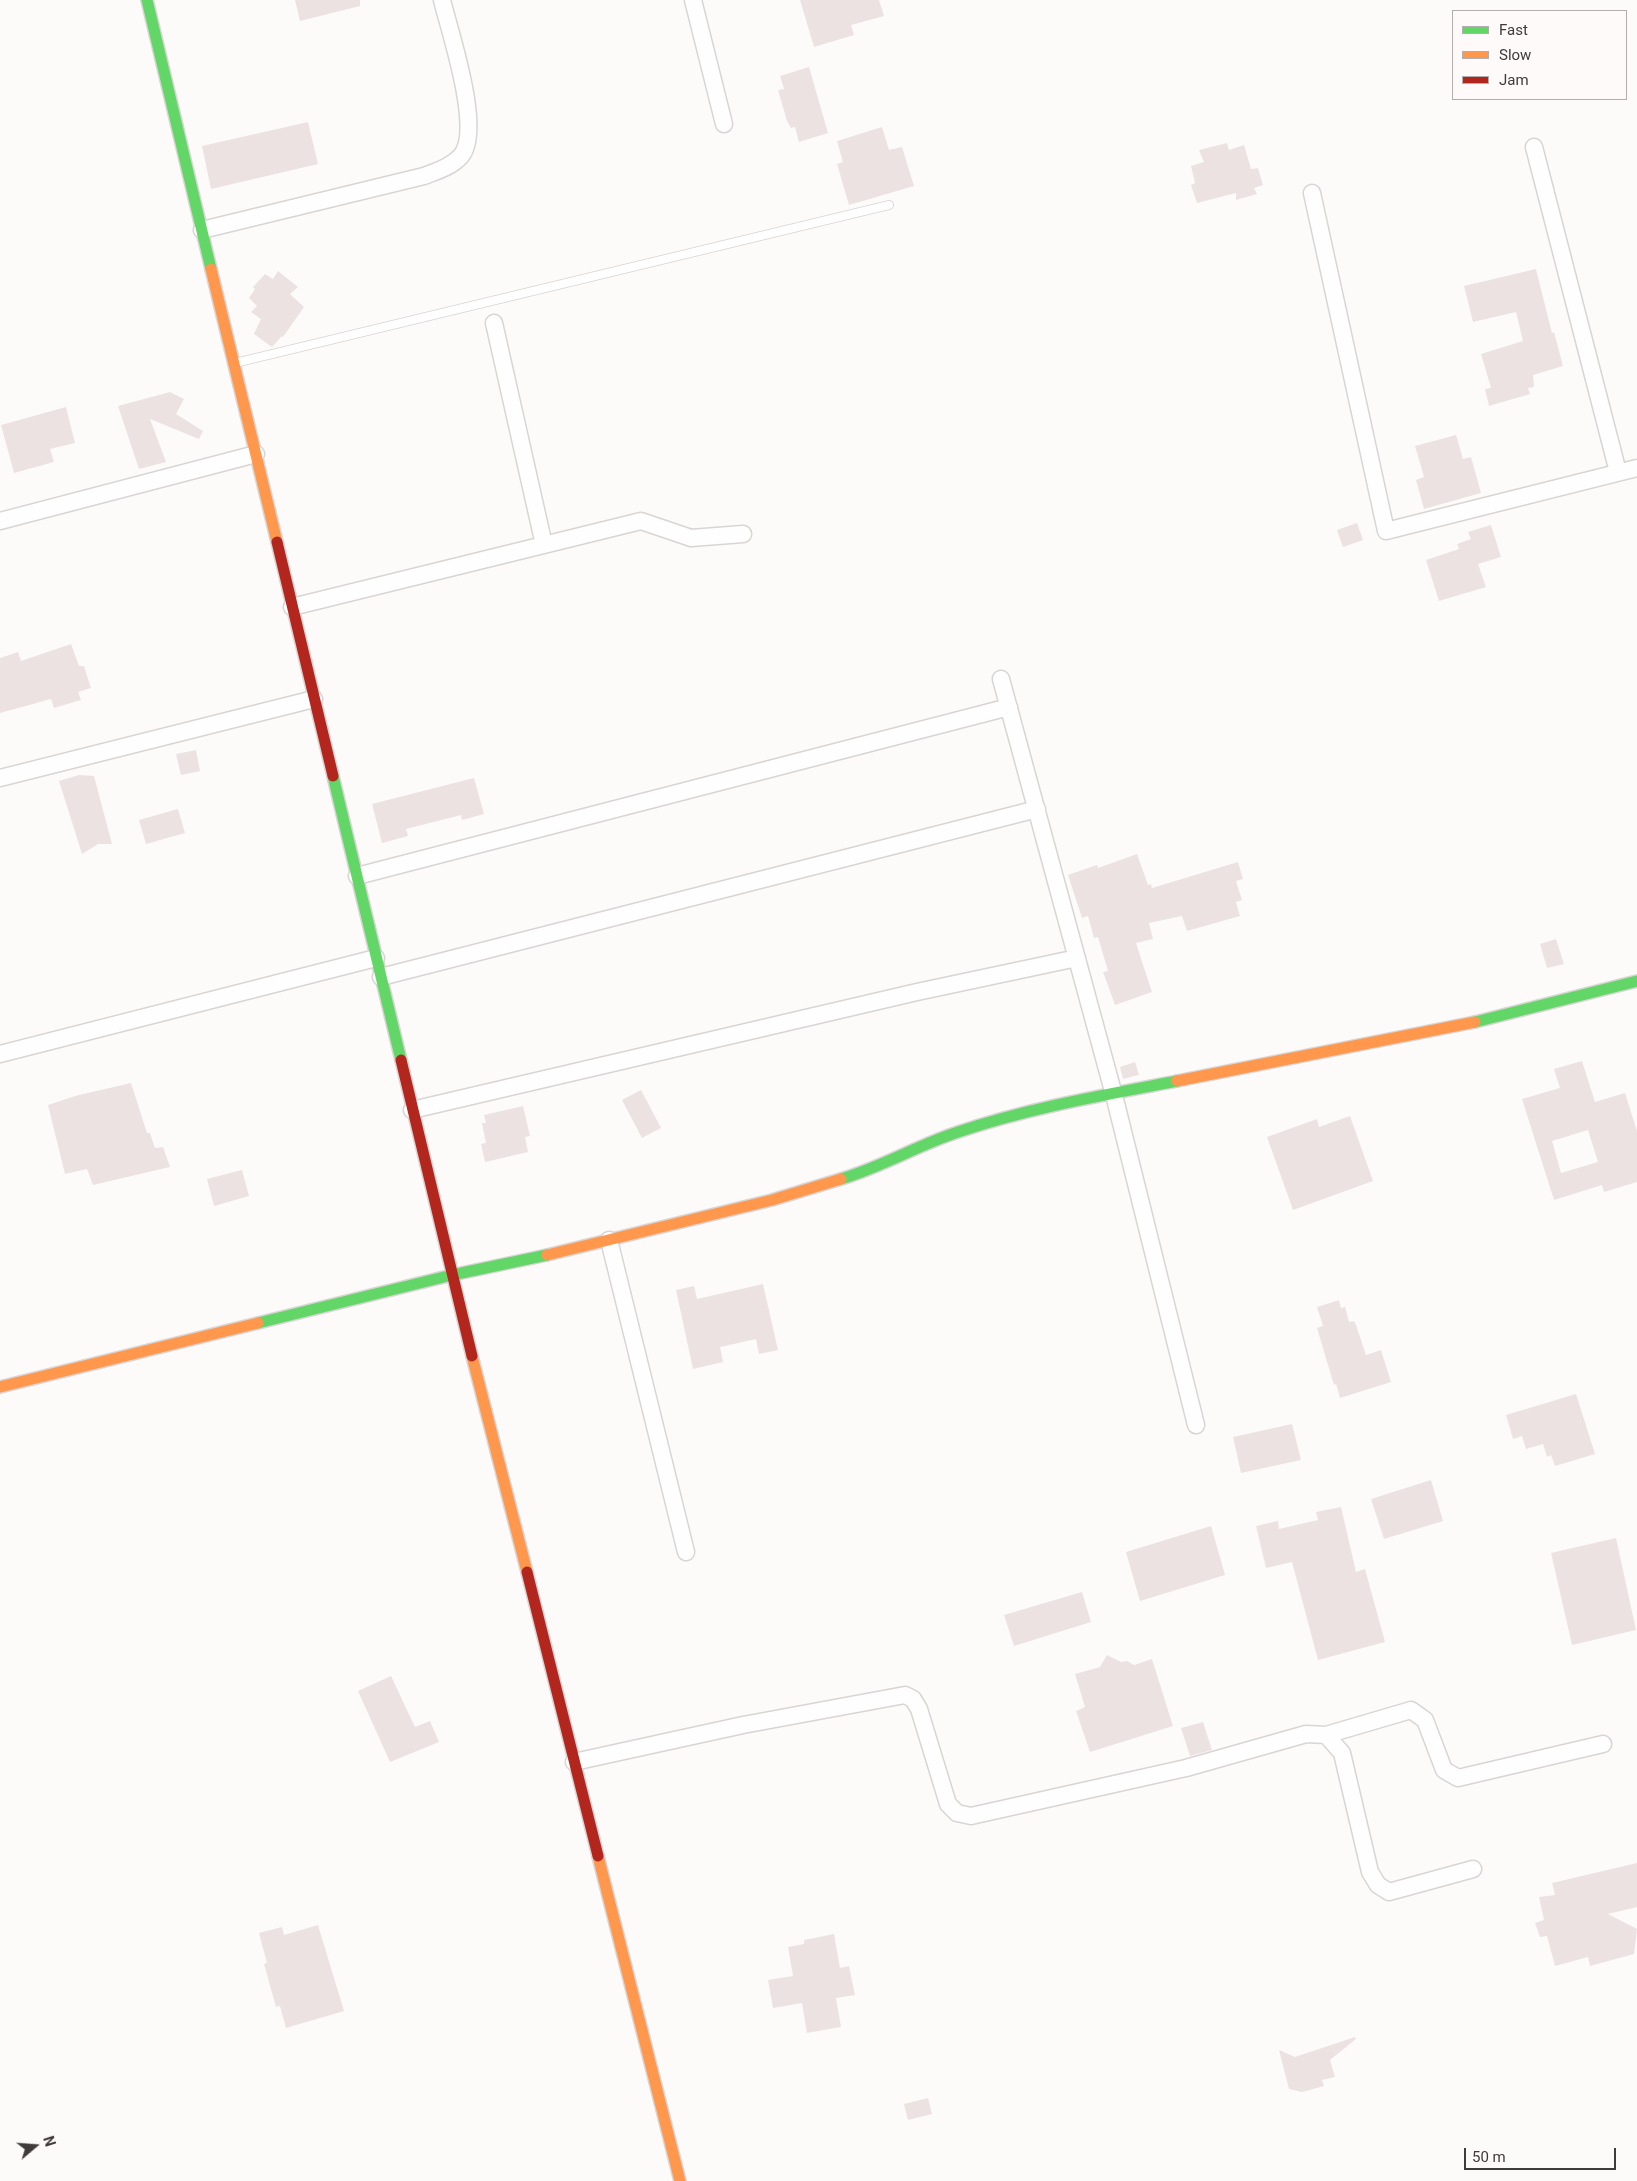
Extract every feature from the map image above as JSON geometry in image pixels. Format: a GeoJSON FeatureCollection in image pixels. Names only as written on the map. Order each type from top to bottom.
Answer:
{"type":"FeatureCollection","features":[{"type":"Feature","properties":{"kind":"street"},"geometry":{"type":"LineString","coordinates":[[147,0],[452,1275],[680,2181]]}},
{"type":"Feature","properties":{"kind":"street"},"geometry":{"type":"LineString","coordinates":[[202,230],[424,176],[447,167],[462,155],[470,136],[469,112],[442,0]]}},
{"type":"Feature","properties":{"kind":"street"},"geometry":{"type":"LineString","coordinates":[[693,0],[724,124]]}},
{"type":"Feature","properties":{"kind":"street"},"geometry":{"type":"LineString","coordinates":[[1534,147],[1618,472]]}},
{"type":"Feature","properties":{"kind":"street"},"geometry":{"type":"LineString","coordinates":[[1312,193],[1386,531],[1637,468]]}},
{"type":"Feature","properties":{"kind":"street"},"geometry":{"type":"LineString","coordinates":[[494,323],[544,545]]}},
{"type":"Feature","properties":{"kind":"street"},"geometry":{"type":"LineString","coordinates":[[0,521],[256,454]]}},
{"type":"Feature","properties":{"kind":"street"},"geometry":{"type":"LineString","coordinates":[[292,607],[641,521],[691,538],[743,534]]}},
{"type":"Feature","properties":{"kind":"street"},"geometry":{"type":"LineString","coordinates":[[1001,679],[1114,1095],[1196,1425]]}},
{"type":"Feature","properties":{"kind":"street"},"geometry":{"type":"LineString","coordinates":[[0,778],[314,699]]}},
{"type":"Feature","properties":{"kind":"street"},"geometry":{"type":"LineString","coordinates":[[356,876],[1009,707]]}},
{"type":"Feature","properties":{"kind":"street"},"geometry":{"type":"LineString","coordinates":[[380,977],[1037,809]]}},
{"type":"Feature","properties":{"kind":"street"},"geometry":{"type":"LineString","coordinates":[[0,1054],[376,958]]}},
{"type":"Feature","properties":{"kind":"street"},"geometry":{"type":"LineString","coordinates":[[412,1110],[917,992],[1077,958]]}},
{"type":"Feature","properties":{"kind":"street"},"geometry":{"type":"LineString","coordinates":[[0,1387],[452,1275],[609,1240],[820,1187],[872,1170],[957,1132],[1025,1114],[1503,1017],[1637,981]]}},
{"type":"Feature","properties":{"kind":"street"},"geometry":{"type":"LineString","coordinates":[[609,1240],[686,1552]]}},
{"type":"Feature","properties":{"kind":"street"},"geometry":{"type":"LineString","coordinates":[[574,1762],[743,1724],[904,1695],[913,1699],[919,1709],[948,1804],[957,1814],[972,1816],[1186,1768],[1306,1734],[1326,1736],[1411,1710],[1426,1720],[1444,1770],[1458,1778],[1603,1744]]}},
{"type":"Feature","properties":{"kind":"street"},"geometry":{"type":"LineString","coordinates":[[1326,1736],[1342,1753],[1370,1872],[1378,1886],[1388,1892],[1473,1869]]}},
{"type":"Feature","properties":{"kind":"lane"},"geometry":{"type":"LineString","coordinates":[[234,363],[889,205]]}},
{"type":"Feature","properties":{"kind":"building"},"geometry":{"type":"Polygon","coordinates":[[[295,0],[360,0],[360,6],[300,21],[295,0]]]}},
{"type":"Feature","properties":{"kind":"building"},"geometry":{"type":"Polygon","coordinates":[[[800,0],[879,0],[884,16],[851,25],[854,35],[814,47],[800,0]]]}},
{"type":"Feature","properties":{"kind":"building"},"geometry":{"type":"Polygon","coordinates":[[[809,67],[828,133],[799,142],[795,127],[791,128],[787,121],[778,90],[784,89],[780,76],[809,67]]]}},
{"type":"Feature","properties":{"kind":"building"},"geometry":{"type":"Polygon","coordinates":[[[308,122],[318,164],[211,189],[202,146],[308,122]]]}},
{"type":"Feature","properties":{"kind":"building"},"geometry":{"type":"Polygon","coordinates":[[[882,127],[889,150],[902,147],[914,186],[849,205],[837,164],[843,162],[837,141],[882,127]]]}},
{"type":"Feature","properties":{"kind":"building"},"geometry":{"type":"Polygon","coordinates":[[[1227,143],[1229,150],[1244,145],[1251,169],[1258,168],[1263,185],[1254,188],[1257,194],[1236,200],[1236,193],[1197,203],[1191,185],[1195,183],[1191,166],[1204,162],[1199,150],[1227,143]]]}},
{"type":"Feature","properties":{"kind":"building"},"geometry":{"type":"Polygon","coordinates":[[[1536,269],[1552,333],[1554,332],[1563,366],[1533,375],[1534,387],[1528,388],[1530,394],[1489,406],[1485,389],[1491,388],[1481,354],[1523,341],[1516,312],[1473,322],[1464,286],[1536,269]]]}},
{"type":"Feature","properties":{"kind":"building"},"geometry":{"type":"Polygon","coordinates":[[[278,271],[298,287],[290,294],[304,307],[283,337],[272,347],[254,334],[261,319],[251,312],[257,306],[249,298],[255,289],[253,287],[265,274],[273,279],[278,271]]]}},
{"type":"Feature","properties":{"kind":"building"},"geometry":{"type":"Polygon","coordinates":[[[170,392],[184,399],[176,414],[203,431],[199,439],[150,419],[166,462],[139,469],[118,406],[170,392]]]}},
{"type":"Feature","properties":{"kind":"building"},"geometry":{"type":"Polygon","coordinates":[[[66,407],[75,443],[50,449],[54,462],[14,473],[1,425],[66,407]]]}},
{"type":"Feature","properties":{"kind":"building"},"geometry":{"type":"Polygon","coordinates":[[[1456,435],[1463,459],[1471,457],[1481,493],[1424,509],[1416,480],[1424,477],[1415,446],[1456,435]]]}},
{"type":"Feature","properties":{"kind":"building"},"geometry":{"type":"Polygon","coordinates":[[[1357,523],[1363,540],[1343,547],[1337,530],[1357,523]]]}},
{"type":"Feature","properties":{"kind":"building"},"geometry":{"type":"Polygon","coordinates":[[[1491,525],[1501,557],[1478,564],[1486,587],[1439,601],[1426,560],[1459,549],[1457,544],[1471,539],[1468,532],[1491,525]]]}},
{"type":"Feature","properties":{"kind":"building"},"geometry":{"type":"Polygon","coordinates":[[[71,644],[79,666],[84,666],[91,688],[78,692],[81,700],[54,708],[51,699],[0,713],[0,658],[18,652],[21,661],[71,644]]]}},
{"type":"Feature","properties":{"kind":"building"},"geometry":{"type":"Polygon","coordinates":[[[196,750],[200,771],[181,775],[176,754],[196,750]]]}},
{"type":"Feature","properties":{"kind":"building"},"geometry":{"type":"Polygon","coordinates":[[[79,775],[94,776],[112,844],[98,844],[82,854],[59,781],[79,775]]]}},
{"type":"Feature","properties":{"kind":"building"},"geometry":{"type":"Polygon","coordinates":[[[474,778],[484,814],[462,820],[461,815],[406,829],[408,836],[382,843],[372,804],[474,778]]]}},
{"type":"Feature","properties":{"kind":"building"},"geometry":{"type":"Polygon","coordinates":[[[178,809],[185,833],[146,844],[139,820],[178,809]]]}},
{"type":"Feature","properties":{"kind":"building"},"geometry":{"type":"Polygon","coordinates":[[[1137,854],[1148,885],[1151,884],[1152,888],[1238,862],[1243,879],[1236,881],[1242,900],[1236,902],[1240,916],[1187,931],[1182,916],[1149,923],[1153,939],[1136,943],[1152,992],[1115,1005],[1103,972],[1108,971],[1098,937],[1094,938],[1088,916],[1082,918],[1068,875],[1097,865],[1098,868],[1137,854]]]}},
{"type":"Feature","properties":{"kind":"building"},"geometry":{"type":"Polygon","coordinates":[[[1556,939],[1564,964],[1547,968],[1540,944],[1556,939]]]}},
{"type":"Feature","properties":{"kind":"building"},"geometry":{"type":"Polygon","coordinates":[[[1582,1061],[1595,1102],[1625,1093],[1637,1131],[1637,1182],[1604,1192],[1602,1185],[1554,1200],[1522,1099],[1560,1088],[1554,1069],[1582,1061]],[[1588,1130],[1552,1141],[1561,1173],[1598,1162],[1588,1130]]]}},
{"type":"Feature","properties":{"kind":"building"},"geometry":{"type":"Polygon","coordinates":[[[1135,1062],[1139,1075],[1123,1079],[1120,1067],[1135,1062]]]}},
{"type":"Feature","properties":{"kind":"building"},"geometry":{"type":"Polygon","coordinates":[[[131,1083],[147,1133],[150,1133],[155,1148],[163,1147],[170,1167],[93,1185],[87,1169],[65,1174],[48,1105],[75,1096],[131,1083]]]}},
{"type":"Feature","properties":{"kind":"building"},"geometry":{"type":"Polygon","coordinates":[[[641,1090],[661,1128],[642,1138],[622,1100],[641,1090]]]}},
{"type":"Feature","properties":{"kind":"building"},"geometry":{"type":"Polygon","coordinates":[[[523,1106],[530,1136],[525,1137],[528,1152],[485,1162],[481,1144],[486,1143],[482,1123],[486,1123],[484,1115],[523,1106]]]}},
{"type":"Feature","properties":{"kind":"building"},"geometry":{"type":"Polygon","coordinates":[[[1350,1116],[1373,1181],[1293,1210],[1267,1137],[1317,1119],[1319,1127],[1350,1116]]]}},
{"type":"Feature","properties":{"kind":"building"},"geometry":{"type":"Polygon","coordinates":[[[242,1170],[249,1196],[214,1206],[207,1179],[242,1170]]]}},
{"type":"Feature","properties":{"kind":"building"},"geometry":{"type":"Polygon","coordinates":[[[763,1284],[778,1350],[759,1354],[756,1339],[720,1347],[723,1362],[693,1369],[676,1290],[694,1286],[697,1299],[763,1284]]]}},
{"type":"Feature","properties":{"kind":"building"},"geometry":{"type":"Polygon","coordinates":[[[1339,1300],[1341,1308],[1345,1307],[1349,1322],[1354,1321],[1356,1325],[1366,1355],[1381,1350],[1391,1382],[1340,1398],[1336,1384],[1334,1385],[1317,1328],[1323,1326],[1317,1307],[1339,1300]]]}},
{"type":"Feature","properties":{"kind":"building"},"geometry":{"type":"Polygon","coordinates":[[[1576,1394],[1595,1454],[1555,1466],[1551,1455],[1547,1457],[1543,1444],[1526,1449],[1522,1436],[1513,1439],[1506,1415],[1576,1394]]]}},
{"type":"Feature","properties":{"kind":"building"},"geometry":{"type":"Polygon","coordinates":[[[1292,1424],[1301,1460],[1241,1473],[1233,1437],[1292,1424]]]}},
{"type":"Feature","properties":{"kind":"building"},"geometry":{"type":"Polygon","coordinates":[[[1431,1480],[1443,1521],[1384,1539],[1371,1499],[1431,1480]]]}},
{"type":"Feature","properties":{"kind":"building"},"geometry":{"type":"Polygon","coordinates":[[[1341,1507],[1356,1572],[1365,1569],[1385,1642],[1318,1660],[1292,1562],[1266,1568],[1256,1526],[1278,1521],[1279,1529],[1318,1520],[1316,1512],[1341,1507]]]}},
{"type":"Feature","properties":{"kind":"building"},"geometry":{"type":"Polygon","coordinates":[[[1211,1526],[1225,1575],[1140,1601],[1126,1552],[1211,1526]]]}},
{"type":"Feature","properties":{"kind":"building"},"geometry":{"type":"Polygon","coordinates":[[[1616,1538],[1636,1630],[1572,1645],[1551,1553],[1616,1538]]]}},
{"type":"Feature","properties":{"kind":"building"},"geometry":{"type":"Polygon","coordinates":[[[1082,1592],[1091,1622],[1014,1646],[1004,1615],[1082,1592]]]}},
{"type":"Feature","properties":{"kind":"building"},"geometry":{"type":"Polygon","coordinates":[[[1107,1655],[1121,1662],[1127,1661],[1134,1665],[1152,1659],[1173,1726],[1090,1752],[1076,1711],[1085,1707],[1075,1674],[1100,1667],[1107,1655]]]}},
{"type":"Feature","properties":{"kind":"building"},"geometry":{"type":"Polygon","coordinates":[[[391,1676],[415,1727],[430,1721],[439,1742],[390,1762],[358,1691],[391,1676]]]}},
{"type":"Feature","properties":{"kind":"building"},"geometry":{"type":"Polygon","coordinates":[[[1203,1722],[1212,1750],[1190,1756],[1181,1728],[1203,1722]]]}},
{"type":"Feature","properties":{"kind":"building"},"geometry":{"type":"Polygon","coordinates":[[[1637,1863],[1637,1907],[1608,1914],[1637,1929],[1634,1954],[1590,1966],[1588,1957],[1555,1966],[1547,1936],[1540,1937],[1535,1923],[1544,1920],[1539,1897],[1555,1895],[1552,1883],[1637,1863]]]}},
{"type":"Feature","properties":{"kind":"building"},"geometry":{"type":"Polygon","coordinates":[[[318,1925],[344,2011],[286,2028],[280,2006],[276,2007],[264,1964],[267,1963],[259,1933],[282,1927],[284,1935],[318,1925]]]}},
{"type":"Feature","properties":{"kind":"building"},"geometry":{"type":"Polygon","coordinates":[[[834,1934],[840,1968],[849,1966],[855,1995],[836,1998],[841,2027],[807,2033],[802,2003],[773,2008],[768,1980],[793,1976],[788,1947],[804,1944],[804,1940],[834,1934]]]}},
{"type":"Feature","properties":{"kind":"building"},"geometry":{"type":"Polygon","coordinates":[[[1355,2037],[1356,2039],[1330,2060],[1335,2077],[1322,2080],[1324,2086],[1302,2092],[1289,2089],[1279,2050],[1295,2057],[1355,2037]]]}},
{"type":"Feature","properties":{"kind":"building"},"geometry":{"type":"Polygon","coordinates":[[[928,2098],[932,2114],[908,2120],[904,2104],[928,2098]]]}},
{"type":"Feature","properties":{"kind":"traffic: fast"},"geometry":{"type":"LineString","coordinates":[[147,0],[211,269]]}},
{"type":"Feature","properties":{"kind":"traffic: fast"},"geometry":{"type":"LineString","coordinates":[[333,776],[401,1060]]}},
{"type":"Feature","properties":{"kind":"traffic: fast"},"geometry":{"type":"LineString","coordinates":[[1475,1022],[1637,981]]}},
{"type":"Feature","properties":{"kind":"traffic: fast"},"geometry":{"type":"LineString","coordinates":[[841,1179],[943,1137],[985,1123],[1066,1103],[1177,1081]]}},
{"type":"Feature","properties":{"kind":"traffic: fast"},"geometry":{"type":"LineString","coordinates":[[258,1323],[452,1275],[547,1255]]}},
{"type":"Feature","properties":{"kind":"traffic: slow"},"geometry":{"type":"LineString","coordinates":[[211,269],[277,542]]}},
{"type":"Feature","properties":{"kind":"traffic: slow"},"geometry":{"type":"LineString","coordinates":[[1177,1081],[1475,1022]]}},
{"type":"Feature","properties":{"kind":"traffic: slow"},"geometry":{"type":"LineString","coordinates":[[547,1255],[772,1200],[841,1179]]}},
{"type":"Feature","properties":{"kind":"traffic: slow"},"geometry":{"type":"LineString","coordinates":[[0,1387],[258,1323]]}},
{"type":"Feature","properties":{"kind":"traffic: slow"},"geometry":{"type":"LineString","coordinates":[[472,1356],[527,1572]]}},
{"type":"Feature","properties":{"kind":"traffic: slow"},"geometry":{"type":"LineString","coordinates":[[598,1856],[680,2181]]}},
{"type":"Feature","properties":{"kind":"traffic: jam"},"geometry":{"type":"LineString","coordinates":[[277,542],[333,776]]}},
{"type":"Feature","properties":{"kind":"traffic: jam"},"geometry":{"type":"LineString","coordinates":[[401,1060],[472,1356]]}},
{"type":"Feature","properties":{"kind":"traffic: jam"},"geometry":{"type":"LineString","coordinates":[[527,1572],[598,1856]]}}]}
